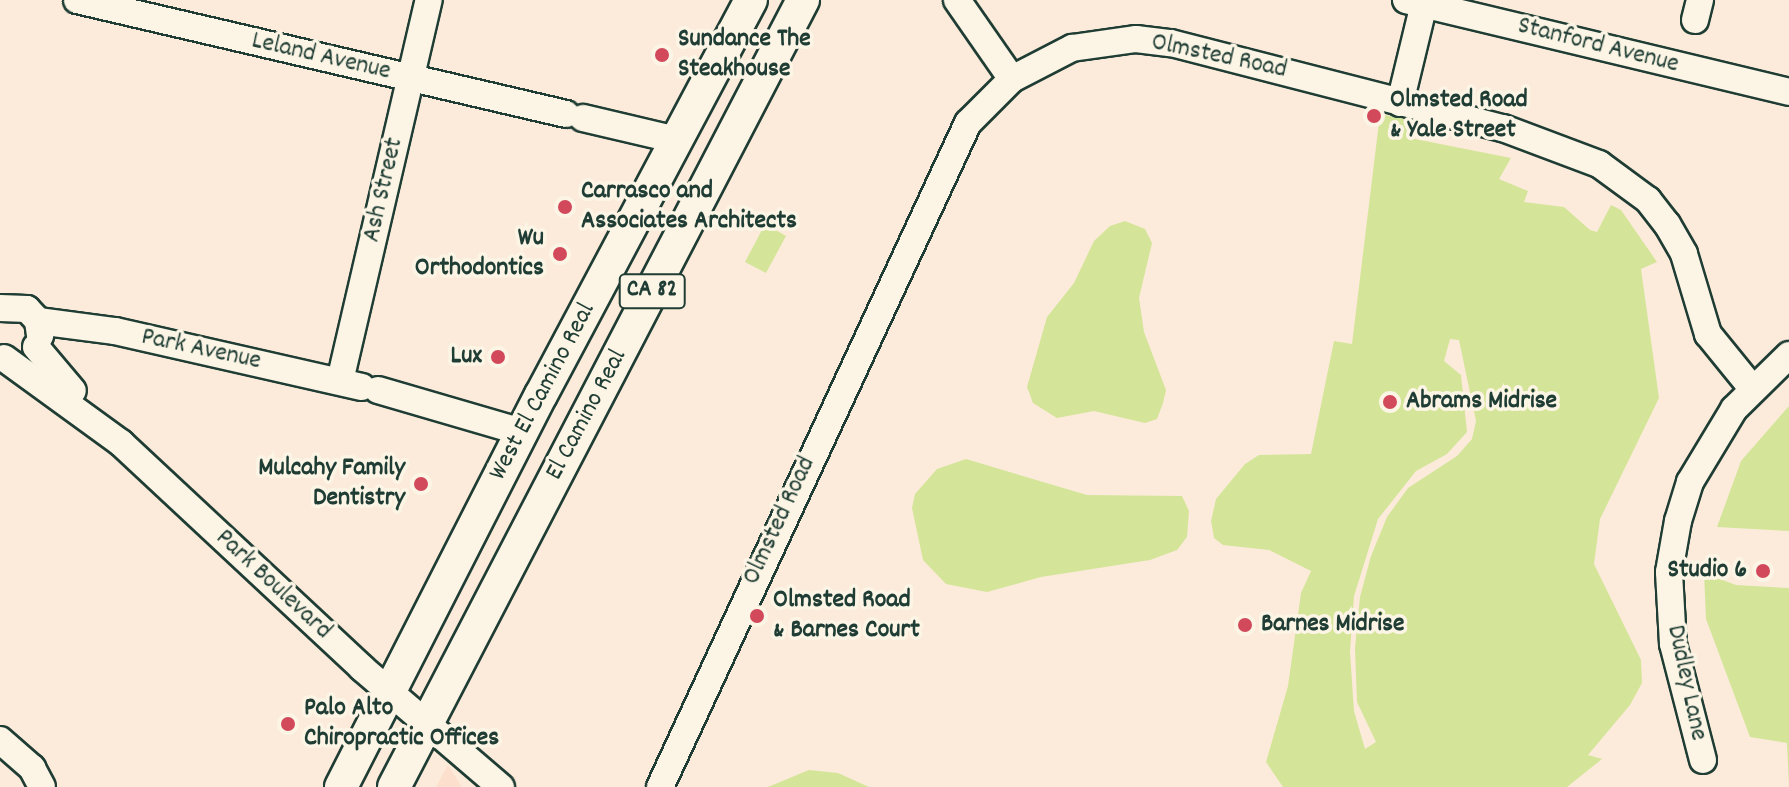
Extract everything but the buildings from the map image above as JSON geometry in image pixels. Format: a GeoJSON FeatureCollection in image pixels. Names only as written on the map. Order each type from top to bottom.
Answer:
{"type":"FeatureCollection","features":[{"type":"Feature","properties":{"kind":"main road","name":"West El Camino Real"},"geometry":{"type":"LineString","coordinates":[[341,787],[522,432],[751,0]]}},
{"type":"Feature","properties":{"kind":"main road","name":"El Camino Real"},"geometry":{"type":"LineString","coordinates":[[394,787],[803,0]]}},
{"type":"Feature","properties":{"kind":"street","name":"Leland Avenue"},"geometry":{"type":"LineString","coordinates":[[77,0],[677,140]]}},
{"type":"Feature","properties":{"kind":"street","name":"Ash Street"},"geometry":{"type":"LineString","coordinates":[[360,386],[409,78],[429,0]]}},
{"type":"Feature","properties":{"kind":"street"},"geometry":{"type":"LineString","coordinates":[[957,0],[1012,79]]}},
{"type":"Feature","properties":{"kind":"street"},"geometry":{"type":"LineString","coordinates":[[1400,103],[1418,1]]}},
{"type":"Feature","properties":{"kind":"street","name":"Stanford Avenue"},"geometry":{"type":"LineString","coordinates":[[1418,1],[1789,92]]}},
{"type":"Feature","properties":{"kind":"street","name":"Olmsted Road"},"geometry":{"type":"LineString","coordinates":[[660,787],[968,123],[1012,79],[1072,48],[1136,39],[1287,71],[1548,142],[1624,180],[1667,224],[1684,254],[1708,334],[1751,387]]}},
{"type":"Feature","properties":{"kind":"street","name":"Park Boulevard"},"geometry":{"type":"LineString","coordinates":[[0,308],[20,306],[37,334],[121,443]]}},
{"type":"Feature","properties":{"kind":"street","name":"Park Avenue"},"geometry":{"type":"LineString","coordinates":[[37,334],[115,331],[360,386],[522,432]]}},
{"type":"Feature","properties":{"kind":"street","name":"Park Boulevard"},"geometry":{"type":"LineString","coordinates":[[2,357],[22,358],[37,334]]}},
{"type":"Feature","properties":{"kind":"street"},"geometry":{"type":"LineString","coordinates":[[1751,387],[1789,355]]}},
{"type":"Feature","properties":{"kind":"street","name":"Park Boulevard"},"geometry":{"type":"LineString","coordinates":[[2,357],[121,443],[390,691],[429,721],[501,787]]}},
{"type":"Feature","properties":{"kind":"street","name":"Dudley Lane"},"geometry":{"type":"LineString","coordinates":[[1703,760],[1673,644],[1670,560],[1690,482],[1751,387]]}},
{"type":"Feature","properties":{"kind":"street"},"geometry":{"type":"LineString","coordinates":[[0,740],[32,768],[42,787]]}},
{"type":"Feature","properties":{"kind":"shaded area"},"geometry":{"type":"Polygon","coordinates":[[[448,765],[462,787],[436,787],[448,765]]]}},
{"type":"Feature","properties":{"kind":"green space"},"geometry":{"type":"Polygon","coordinates":[[[1380,114],[1409,120],[1410,138],[1511,158],[1499,179],[1528,191],[1524,202],[1564,207],[1590,230],[1597,232],[1611,205],[1621,210],[1657,262],[1641,269],[1659,398],[1600,519],[1594,564],[1641,660],[1642,683],[1630,705],[1588,755],[1602,759],[1567,787],[1283,787],[1266,762],[1288,686],[1301,593],[1311,571],[1269,550],[1223,545],[1214,538],[1211,521],[1216,499],[1245,464],[1259,455],[1311,454],[1334,341],[1352,344],[1380,114]],[[1450,339],[1444,361],[1461,375],[1467,432],[1447,454],[1416,471],[1378,519],[1354,596],[1350,652],[1354,711],[1365,749],[1376,742],[1357,702],[1355,648],[1360,597],[1371,556],[1387,517],[1408,488],[1457,456],[1472,439],[1476,421],[1459,340],[1450,339]]]}},
{"type":"Feature","properties":{"kind":"green space"},"geometry":{"type":"Polygon","coordinates":[[[1125,221],[1145,229],[1152,243],[1139,298],[1144,332],[1166,390],[1163,403],[1157,419],[1145,423],[1094,411],[1057,418],[1033,403],[1027,387],[1047,317],[1074,283],[1094,241],[1110,226],[1125,221]]]}},
{"type":"Feature","properties":{"kind":"green space"},"geometry":{"type":"Polygon","coordinates":[[[765,224],[786,236],[766,273],[745,262],[765,224]]]}},
{"type":"Feature","properties":{"kind":"green space"},"geometry":{"type":"Polygon","coordinates":[[[1789,406],[1789,531],[1717,527],[1741,461],[1789,406]]]}},
{"type":"Feature","properties":{"kind":"green space"},"geometry":{"type":"Polygon","coordinates":[[[966,459],[1087,495],[1182,496],[1189,511],[1187,537],[1177,550],[1150,560],[1041,577],[987,592],[946,584],[923,560],[912,508],[915,494],[937,469],[966,459]]]}},
{"type":"Feature","properties":{"kind":"green space"},"geometry":{"type":"Polygon","coordinates":[[[1704,573],[1736,585],[1789,588],[1789,787],[1787,743],[1750,737],[1706,619],[1704,573]]]}},
{"type":"Feature","properties":{"kind":"green space"},"geometry":{"type":"Polygon","coordinates":[[[809,770],[838,773],[869,787],[768,787],[809,770]]]}},
{"type":"Feature","properties":{"kind":"place","name":"Sundance The Steakhouse"},"geometry":{"type":"Point","coordinates":[662,55]}},
{"type":"Feature","properties":{"kind":"place","name":"Olmsted Road & Yale Street"},"geometry":{"type":"Point","coordinates":[1374,116]}},
{"type":"Feature","properties":{"kind":"place","name":"Carrasco and Associates Architects"},"geometry":{"type":"Point","coordinates":[565,207]}},
{"type":"Feature","properties":{"kind":"place","name":"Wu Orthodontics"},"geometry":{"type":"Point","coordinates":[560,254]}},
{"type":"Feature","properties":{"kind":"place","name":"Lux"},"geometry":{"type":"Point","coordinates":[498,357]}},
{"type":"Feature","properties":{"kind":"place","name":"Abrams Midrise"},"geometry":{"type":"Point","coordinates":[1390,402]}},
{"type":"Feature","properties":{"kind":"place","name":"Mulcahy Family Dentistry"},"geometry":{"type":"Point","coordinates":[421,484]}},
{"type":"Feature","properties":{"kind":"place","name":"Studio 6"},"geometry":{"type":"Point","coordinates":[1763,571]}},
{"type":"Feature","properties":{"kind":"place","name":"Olmsted Road & Barnes Court"},"geometry":{"type":"Point","coordinates":[757,616]}},
{"type":"Feature","properties":{"kind":"place","name":"Barnes Midrise"},"geometry":{"type":"Point","coordinates":[1245,625]}},
{"type":"Feature","properties":{"kind":"place","name":"Palo Alto Chiropractic Offices"},"geometry":{"type":"Point","coordinates":[288,724]}}]}
